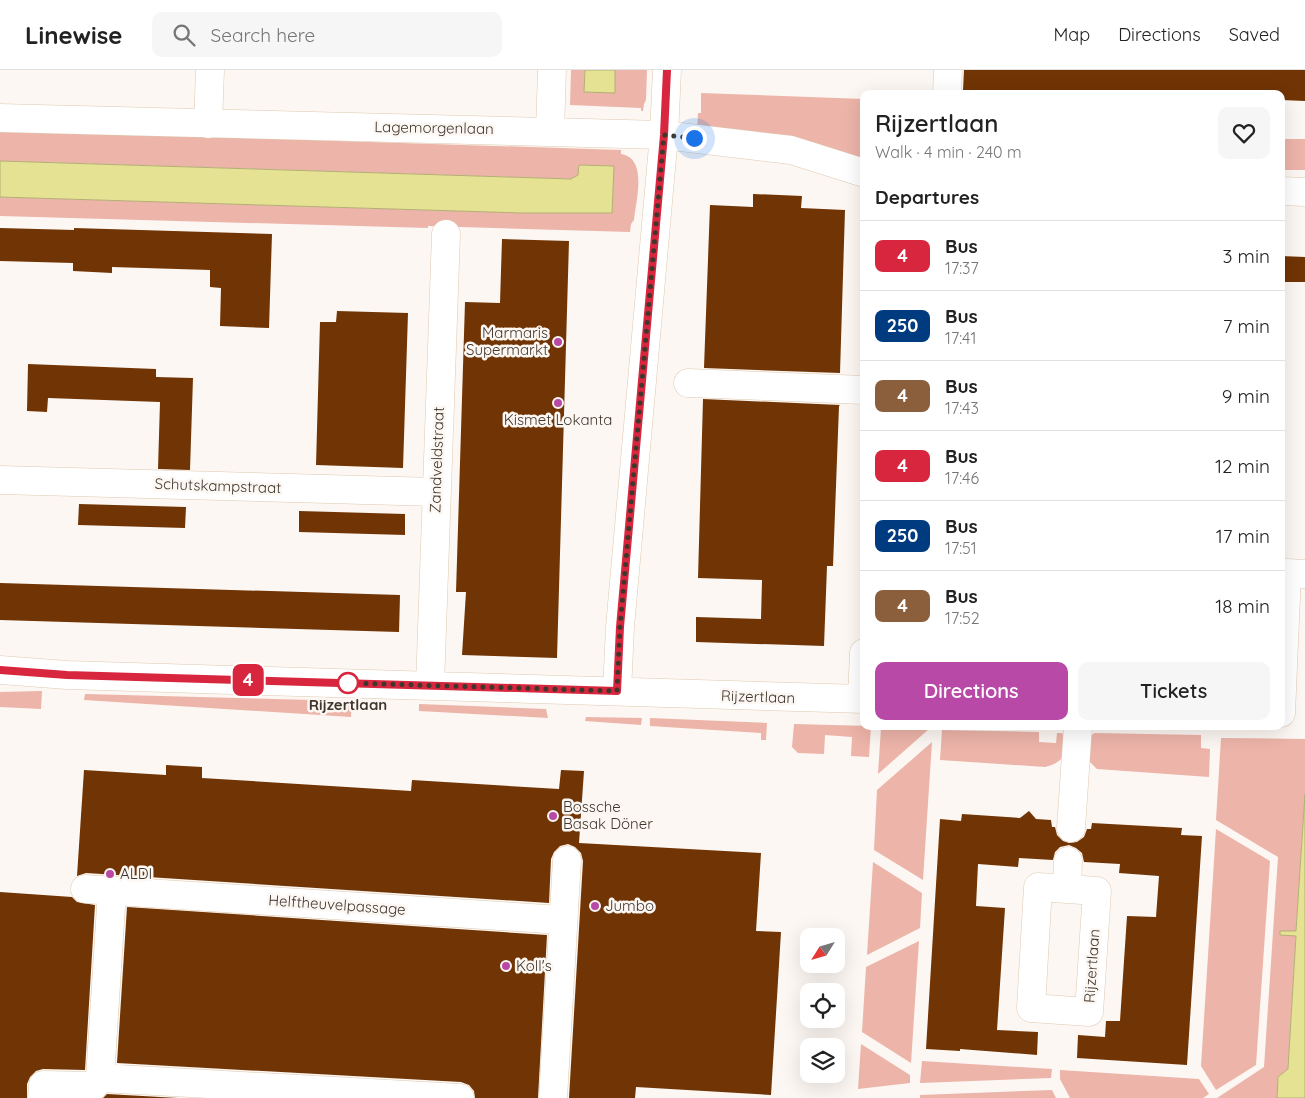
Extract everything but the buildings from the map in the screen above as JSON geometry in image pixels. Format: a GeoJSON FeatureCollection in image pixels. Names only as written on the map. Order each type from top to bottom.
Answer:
{"type":"FeatureCollection","features":[{"type":"Feature","properties":{"kind":"street"},"geometry":{"type":"LineString","coordinates":[[208,124],[210,70]]}},
{"type":"Feature","properties":{"kind":"street"},"geometry":{"type":"LineString","coordinates":[[550,131],[552,70]]}},
{"type":"Feature","properties":{"kind":"street"},"geometry":{"type":"LineString","coordinates":[[617,691],[621,618],[664,135],[667,70]]}},
{"type":"Feature","properties":{"kind":"street"},"geometry":{"type":"LineString","coordinates":[[947,90],[948,70]]}},
{"type":"Feature","properties":{"kind":"street","name":"Lagemorgenlaan"},"geometry":{"type":"LineString","coordinates":[[0,118],[664,135],[791,150],[860,172]]}},
{"type":"Feature","properties":{"kind":"street"},"geometry":{"type":"LineString","coordinates":[[1285,191],[1305,192]]}},
{"type":"Feature","properties":{"kind":"street","name":"Zandveldstraat"},"geometry":{"type":"LineString","coordinates":[[430,686],[446,234]]}},
{"type":"Feature","properties":{"kind":"street"},"geometry":{"type":"LineString","coordinates":[[688,383],[860,390]]}},
{"type":"Feature","properties":{"kind":"street","name":"Schutskampstraat"},"geometry":{"type":"LineString","coordinates":[[0,480],[436,492]]}},
{"type":"Feature","properties":{"kind":"street"},"geometry":{"type":"LineString","coordinates":[[1291,713],[1287,573],[1305,574]]}},
{"type":"Feature","properties":{"kind":"street"},"geometry":{"type":"LineString","coordinates":[[1291,713],[1297,605],[1305,606]]}},
{"type":"Feature","properties":{"kind":"street","name":"Rijzertlaan"},"geometry":{"type":"LineString","coordinates":[[8,672],[860,699]]}},
{"type":"Feature","properties":{"kind":"street"},"geometry":{"type":"LineString","coordinates":[[1071,828],[1078,730]]}},
{"type":"Feature","properties":{"kind":"street"},"geometry":{"type":"LineString","coordinates":[[553,1098],[567,860]]}},
{"type":"Feature","properties":{"kind":"street"},"geometry":{"type":"LineString","coordinates":[[1067,889],[1068,861]]}},
{"type":"Feature","properties":{"kind":"street","name":"Rijzertlaan"},"geometry":{"type":"LineString","coordinates":[[1038,887],[1067,889],[1097,891],[1088,1012],[1031,1008],[1038,887]]}},
{"type":"Feature","properties":{"kind":"street","name":"Helftheuvelpassage"},"geometry":{"type":"LineString","coordinates":[[85,889],[562,920]]}},
{"type":"Feature","properties":{"kind":"street"},"geometry":{"type":"LineString","coordinates":[[42,1098],[43,1085],[94,1086],[100,1078],[112,891]]}},
{"type":"Feature","properties":{"kind":"street"},"geometry":{"type":"LineString","coordinates":[[100,1078],[460,1098]]}},
{"type":"Feature","properties":{"kind":"shaded area"},"geometry":{"type":"Polygon","coordinates":[[[571,70],[585,70],[584,91],[615,92],[615,70],[647,70],[646,100],[643,111],[641,111],[641,108],[570,105],[571,70]]]}},
{"type":"Feature","properties":{"kind":"shaded area"},"geometry":{"type":"Polygon","coordinates":[[[585,70],[615,70],[615,93],[584,92],[585,70]]]}},
{"type":"Feature","properties":{"kind":"shaded area"},"geometry":{"type":"Polygon","coordinates":[[[701,93],[860,99],[860,157],[697,130],[698,113],[701,113],[701,93]]]}},
{"type":"Feature","properties":{"kind":"shaded area"},"geometry":{"type":"Polygon","coordinates":[[[0,130],[621,150],[621,154],[629,157],[635,163],[638,171],[638,191],[634,220],[631,224],[630,232],[0,216],[0,197],[523,213],[611,213],[614,167],[579,165],[578,175],[571,179],[0,161],[0,130]]]}},
{"type":"Feature","properties":{"kind":"shaded area"},"geometry":{"type":"Polygon","coordinates":[[[1285,139],[1305,139],[1305,170],[1285,170],[1285,139]]]}},
{"type":"Feature","properties":{"kind":"shaded area"},"geometry":{"type":"Polygon","coordinates":[[[0,161],[571,179],[578,175],[579,165],[614,166],[612,213],[523,213],[0,197],[0,161]]]}},
{"type":"Feature","properties":{"kind":"shaded area"},"geometry":{"type":"Polygon","coordinates":[[[42,691],[41,709],[0,707],[0,692],[42,691]]]}},
{"type":"Feature","properties":{"kind":"shaded area"},"geometry":{"type":"Polygon","coordinates":[[[85,694],[352,701],[351,717],[84,700],[85,694]]]}},
{"type":"Feature","properties":{"kind":"shaded area"},"geometry":{"type":"Polygon","coordinates":[[[419,704],[546,709],[548,718],[419,711],[419,704]]]}},
{"type":"Feature","properties":{"kind":"shaded area"},"geometry":{"type":"Polygon","coordinates":[[[586,717],[642,718],[641,725],[585,721],[586,717]]]}},
{"type":"Feature","properties":{"kind":"shaded area"},"geometry":{"type":"Polygon","coordinates":[[[650,718],[767,723],[766,740],[761,740],[761,733],[650,726],[650,718]]]}},
{"type":"Feature","properties":{"kind":"shaded area"},"geometry":{"type":"Polygon","coordinates":[[[794,724],[860,726],[860,730],[871,730],[869,757],[851,756],[852,737],[825,735],[824,754],[798,753],[792,747],[794,724]]]}},
{"type":"Feature","properties":{"kind":"shaded area"},"geometry":{"type":"Polygon","coordinates":[[[881,730],[928,730],[878,774],[881,730]]]}},
{"type":"Feature","properties":{"kind":"shaded area"},"geometry":{"type":"Polygon","coordinates":[[[942,730],[1039,732],[1039,742],[1056,743],[1057,733],[1062,733],[1065,739],[1066,751],[1057,763],[1045,767],[940,760],[942,730]]]}},
{"type":"Feature","properties":{"kind":"shaded area"},"geometry":{"type":"Polygon","coordinates":[[[1094,733],[1201,735],[1201,748],[1210,749],[1209,777],[1097,769],[1088,760],[1089,738],[1094,733]]]}},
{"type":"Feature","properties":{"kind":"shaded area"},"geometry":{"type":"Polygon","coordinates":[[[1221,738],[1305,739],[1305,794],[1296,931],[1280,932],[1281,935],[1296,935],[1288,1069],[1278,1077],[1277,1098],[1217,1098],[1264,1067],[1278,857],[1216,820],[1221,738]]]}},
{"type":"Feature","properties":{"kind":"shaded area"},"geometry":{"type":"Polygon","coordinates":[[[932,742],[923,880],[874,850],[877,790],[932,742]]]}},
{"type":"Feature","properties":{"kind":"shaded area"},"geometry":{"type":"Polygon","coordinates":[[[1305,794],[1305,1098],[1277,1098],[1278,1077],[1288,1069],[1296,936],[1280,935],[1280,931],[1296,931],[1305,794]]]}},
{"type":"Feature","properties":{"kind":"shaded area"},"geometry":{"type":"Polygon","coordinates":[[[1216,829],[1270,861],[1256,1065],[1216,1090],[1201,1066],[1216,829]]]}},
{"type":"Feature","properties":{"kind":"shaded area"},"geometry":{"type":"Polygon","coordinates":[[[873,862],[922,893],[920,928],[867,955],[873,862]]]}},
{"type":"Feature","properties":{"kind":"shaded area"},"geometry":{"type":"Polygon","coordinates":[[[919,941],[911,1063],[862,1032],[866,967],[919,941]]]}},
{"type":"Feature","properties":{"kind":"shaded area"},"geometry":{"type":"Polygon","coordinates":[[[861,1044],[910,1075],[910,1083],[858,1089],[861,1044]]]}},
{"type":"Feature","properties":{"kind":"shaded area"},"geometry":{"type":"Polygon","coordinates":[[[922,1061],[1052,1069],[1051,1078],[920,1083],[922,1061]]]}},
{"type":"Feature","properties":{"kind":"shaded area"},"geometry":{"type":"Polygon","coordinates":[[[1060,1070],[1199,1079],[1209,1094],[1203,1098],[1070,1098],[1060,1079],[1060,1070]]]}},
{"type":"Feature","properties":{"kind":"shaded area"},"geometry":{"type":"Polygon","coordinates":[[[1052,1090],[1056,1098],[920,1098],[920,1095],[1052,1090]]]}},
{"type":"Feature","properties":{"kind":"bus line","name":"4"},"geometry":{"type":"LineString","coordinates":[[0,670],[67,675],[617,691],[620,627],[664,135],[667,70]]}},
{"type":"Feature","properties":{"kind":"place","name":"Marmaris Supermarkt"},"geometry":{"type":"Point","coordinates":[558,342]}},
{"type":"Feature","properties":{"kind":"place","name":"Kismet Lokanta"},"geometry":{"type":"Point","coordinates":[558,403]}},
{"type":"Feature","properties":{"kind":"place","name":"Rijzertlaan"},"geometry":{"type":"Point","coordinates":[348,683]}},
{"type":"Feature","properties":{"kind":"place","name":"Bossche Basak Döner"},"geometry":{"type":"Point","coordinates":[553,816]}},
{"type":"Feature","properties":{"kind":"place","name":"ALDI"},"geometry":{"type":"Point","coordinates":[110,874]}},
{"type":"Feature","properties":{"kind":"place","name":"Jumbo"},"geometry":{"type":"Point","coordinates":[595,906]}},
{"type":"Feature","properties":{"kind":"place","name":"Koll's"},"geometry":{"type":"Point","coordinates":[506,966]}},
{"type":"Feature","properties":{"kind":"route"},"geometry":{"type":"LineString","coordinates":[[348,683],[617,691],[620,627],[664,135],[694,138]]}}]}
